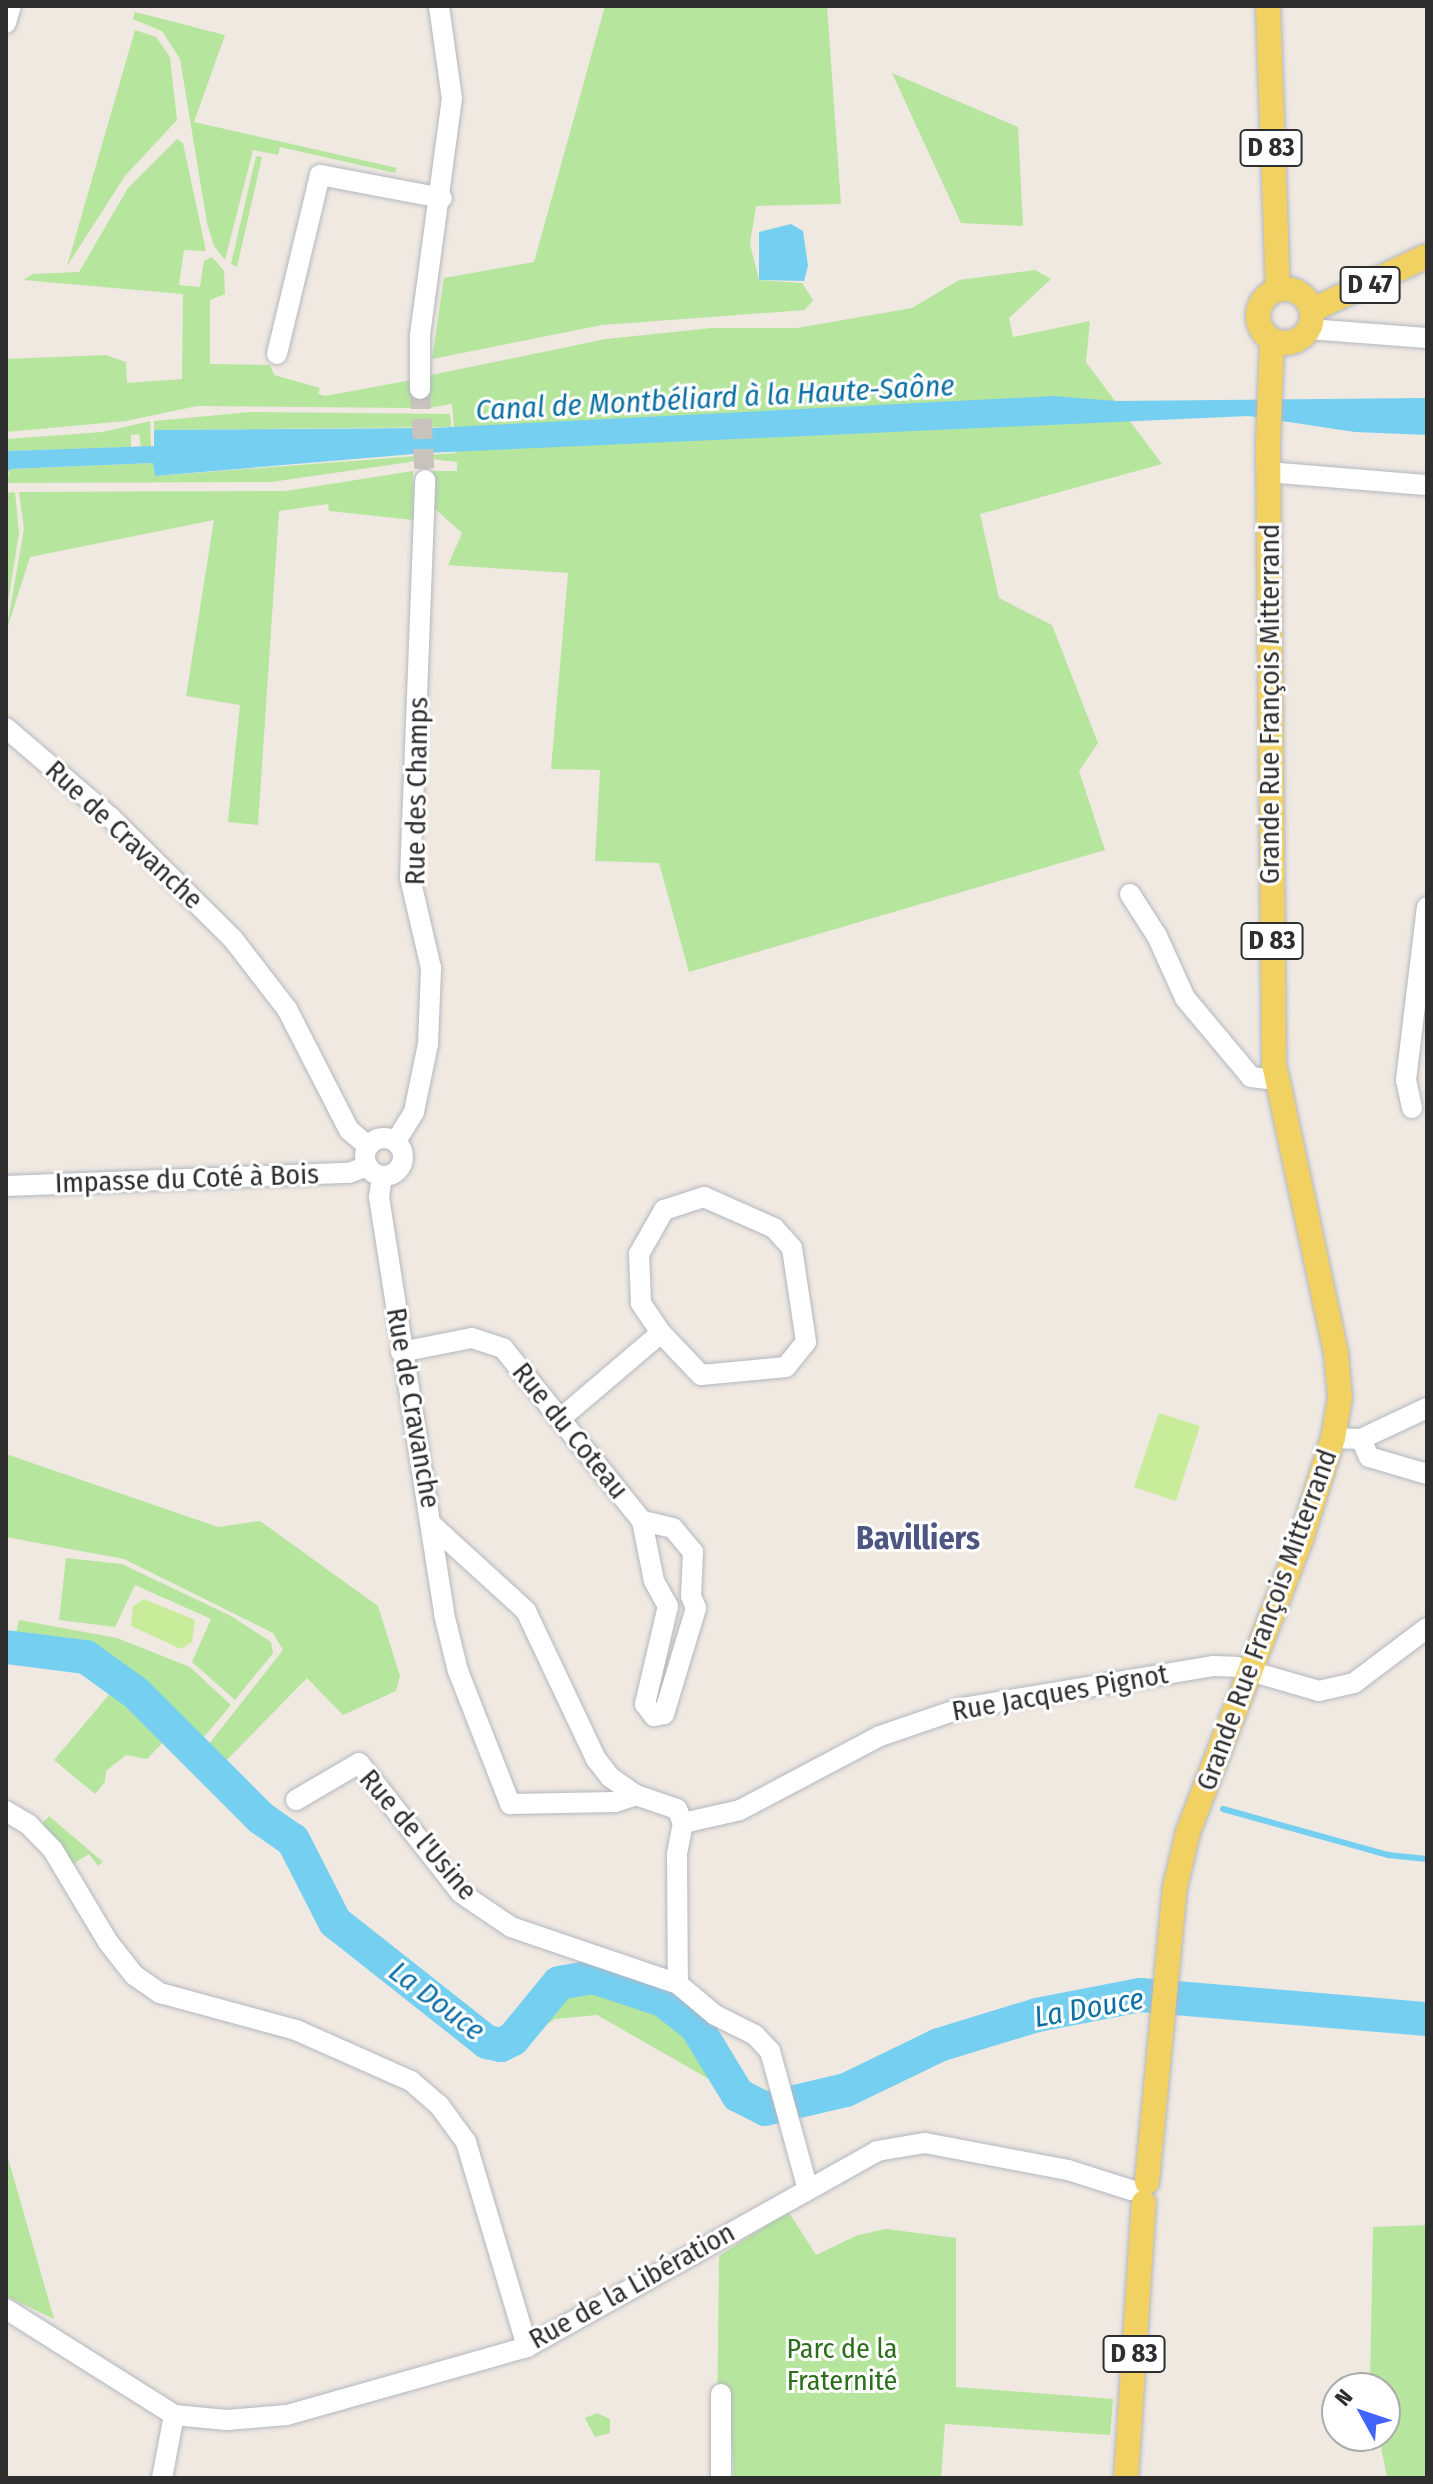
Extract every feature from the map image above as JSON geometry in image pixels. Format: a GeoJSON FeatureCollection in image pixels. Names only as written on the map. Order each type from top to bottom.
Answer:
{"type":"FeatureCollection","features":[{"type":"Feature","properties":{"kind":"main road","name":"D 83"},"geometry":{"type":"LineString","coordinates":[[1268,6],[1278,290]]}},
{"type":"Feature","properties":{"kind":"main road","name":"D 47"},"geometry":{"type":"LineString","coordinates":[[1311,320],[1427,256]]}},
{"type":"Feature","properties":{"kind":"main road"},"geometry":{"type":"LineString","coordinates":[[1278,290],[1296,291],[1311,320],[1297,341],[1272,341],[1257,318],[1263,300],[1278,290]]}},
{"type":"Feature","properties":{"kind":"main road","name":"Grande Rue François Mitterrand"},"geometry":{"type":"LineString","coordinates":[[1126,2478],[1141,2192],[1167,1964],[1188,1832],[1253,1672],[1333,1438],[1340,1398],[1336,1353],[1277,1080],[1268,472],[1272,341]]}},
{"type":"Feature","properties":{"kind":"street"},"geometry":{"type":"LineString","coordinates":[[6,23],[11,6]]}},
{"type":"Feature","properties":{"kind":"street"},"geometry":{"type":"LineString","coordinates":[[420,389],[420,335],[442,198],[452,99],[439,6]]}},
{"type":"Feature","properties":{"kind":"street"},"geometry":{"type":"LineString","coordinates":[[277,354],[320,175],[442,198]]}},
{"type":"Feature","properties":{"kind":"street"},"geometry":{"type":"LineString","coordinates":[[1311,320],[1427,338]]}},
{"type":"Feature","properties":{"kind":"street"},"geometry":{"type":"LineString","coordinates":[[1268,472],[1427,485]]}},
{"type":"Feature","properties":{"kind":"street","name":"Rue des Champs"},"geometry":{"type":"LineString","coordinates":[[372,1163],[402,1164],[396,1141],[414,1112],[428,1044],[431,968],[410,878],[425,480]]}},
{"type":"Feature","properties":{"kind":"street","name":"Rue de Cravanche"},"geometry":{"type":"LineString","coordinates":[[6,728],[110,817],[233,939],[287,1009],[349,1130],[372,1163],[401,1352],[433,1526],[526,1611],[596,1759],[610,1777],[636,1795],[677,1809],[683,1823]]}},
{"type":"Feature","properties":{"kind":"street"},"geometry":{"type":"LineString","coordinates":[[1130,894],[1157,936],[1185,998],[1251,1077],[1277,1080]]}},
{"type":"Feature","properties":{"kind":"street"},"geometry":{"type":"LineString","coordinates":[[1412,1108],[1406,1080],[1427,907]]}},
{"type":"Feature","properties":{"kind":"street","name":"Impasse du Coté à Bois"},"geometry":{"type":"LineString","coordinates":[[6,1186],[349,1173],[372,1163],[384,1137],[396,1141]]}},
{"type":"Feature","properties":{"kind":"street"},"geometry":{"type":"LineString","coordinates":[[704,1197],[774,1228],[792,1248],[806,1342],[786,1367],[701,1375],[661,1333],[641,1303],[639,1254],[664,1210],[704,1197]]}},
{"type":"Feature","properties":{"kind":"street"},"geometry":{"type":"LineString","coordinates":[[561,1418],[661,1333]]}},
{"type":"Feature","properties":{"kind":"street","name":"Rue du Coteau"},"geometry":{"type":"LineString","coordinates":[[401,1352],[472,1338],[503,1348],[642,1521],[654,1581],[668,1606],[645,1704],[654,1716],[664,1714],[696,1608],[691,1596],[693,1552],[673,1528],[642,1521]]}},
{"type":"Feature","properties":{"kind":"street"},"geometry":{"type":"LineString","coordinates":[[1333,1438],[1361,1439],[1427,1408]]}},
{"type":"Feature","properties":{"kind":"street"},"geometry":{"type":"LineString","coordinates":[[1361,1439],[1369,1457],[1427,1474]]}},
{"type":"Feature","properties":{"kind":"street"},"geometry":{"type":"LineString","coordinates":[[433,1526],[444,1614],[458,1671],[510,1804],[615,1802],[636,1795]]}},
{"type":"Feature","properties":{"kind":"street","name":"Rue Jacques Pignot"},"geometry":{"type":"LineString","coordinates":[[683,1823],[740,1810],[880,1736],[962,1708],[1213,1666],[1253,1672],[1319,1691],[1354,1683],[1427,1628]]}},
{"type":"Feature","properties":{"kind":"street","name":"Rue de l'Usine"},"geometry":{"type":"LineString","coordinates":[[296,1800],[359,1763],[461,1893],[511,1927],[678,1984]]}},
{"type":"Feature","properties":{"kind":"street"},"geometry":{"type":"LineString","coordinates":[[6,1811],[53,1850],[108,1942],[134,1975],[160,1993],[296,2030],[411,2081],[439,2105],[466,2142],[527,2347]]}},
{"type":"Feature","properties":{"kind":"street"},"geometry":{"type":"LineString","coordinates":[[683,1823],[677,1854],[678,1984],[715,2015],[755,2035],[770,2051],[807,2186]]}},
{"type":"Feature","properties":{"kind":"street","name":"Rue de la Libération"},"geometry":{"type":"LineString","coordinates":[[6,2309],[174,2415],[227,2420],[287,2415],[527,2347],[668,2272],[807,2186],[877,2151],[925,2143],[1068,2170],[1141,2192]]}},
{"type":"Feature","properties":{"kind":"street"},"geometry":{"type":"LineString","coordinates":[[721,2394],[721,2478]]}},
{"type":"Feature","properties":{"kind":"street"},"geometry":{"type":"LineString","coordinates":[[162,2478],[174,2415]]}},
{"type":"Feature","properties":{"kind":"green space"},"geometry":{"type":"Polygon","coordinates":[[[605,6],[827,6],[841,204],[756,206],[750,244],[759,280],[802,283],[813,300],[805,310],[602,325],[432,359],[444,278],[534,262],[605,6]]]}},
{"type":"Feature","properties":{"kind":"green space"},"geometry":{"type":"Polygon","coordinates":[[[135,12],[225,35],[194,122],[397,168],[395,173],[280,147],[278,155],[253,150],[225,260],[214,246],[207,223],[180,59],[162,31],[133,19],[135,12]]]}},
{"type":"Feature","properties":{"kind":"green space"},"geometry":{"type":"Polygon","coordinates":[[[135,30],[156,37],[170,57],[177,120],[125,176],[67,266],[135,30]]]}},
{"type":"Feature","properties":{"kind":"green space"},"geometry":{"type":"Polygon","coordinates":[[[892,73],[1018,127],[1023,226],[961,223],[892,73]]]}},
{"type":"Feature","properties":{"kind":"green space"},"geometry":{"type":"Polygon","coordinates":[[[177,139],[183,143],[206,251],[184,250],[179,285],[200,287],[204,261],[212,257],[224,271],[225,294],[210,300],[210,364],[270,365],[274,375],[320,388],[318,394],[325,396],[412,380],[413,408],[197,406],[126,421],[6,432],[6,359],[106,355],[126,362],[127,383],[182,379],[183,294],[23,280],[33,274],[79,272],[128,188],[177,139]]]}},
{"type":"Feature","properties":{"kind":"green space"},"geometry":{"type":"Polygon","coordinates":[[[256,156],[262,157],[237,267],[231,264],[256,156]]]}},
{"type":"Feature","properties":{"kind":"green space"},"geometry":{"type":"Polygon","coordinates":[[[1035,270],[1051,279],[1009,318],[1013,337],[1090,321],[1086,362],[1162,464],[980,514],[999,598],[1052,625],[1098,743],[1079,771],[1105,850],[689,972],[659,863],[595,861],[600,770],[551,769],[568,573],[448,565],[462,533],[433,507],[433,471],[457,471],[457,462],[431,459],[271,482],[6,483],[10,469],[154,463],[155,476],[456,453],[452,404],[427,408],[426,376],[606,339],[712,328],[797,328],[912,308],[959,280],[1035,270]]]}},
{"type":"Feature","properties":{"kind":"green space"},"geometry":{"type":"Polygon","coordinates":[[[251,412],[450,414],[451,427],[154,430],[154,421],[251,412]]]}},
{"type":"Feature","properties":{"kind":"green space"},"geometry":{"type":"Polygon","coordinates":[[[150,421],[151,446],[141,447],[139,434],[131,435],[131,447],[6,451],[6,439],[103,432],[150,421]]]}},
{"type":"Feature","properties":{"kind":"green space"},"geometry":{"type":"Polygon","coordinates":[[[413,471],[414,520],[329,511],[328,504],[279,511],[258,825],[228,822],[240,705],[186,696],[214,520],[30,557],[6,632],[24,529],[19,492],[286,491],[413,471]]]}},
{"type":"Feature","properties":{"kind":"green space"},"geometry":{"type":"Polygon","coordinates":[[[15,492],[19,533],[6,614],[6,493],[15,492]]]}},
{"type":"Feature","properties":{"kind":"green space"},"geometry":{"type":"Polygon","coordinates":[[[1159,1413],[1200,1426],[1176,1501],[1134,1487],[1159,1413]]]}},
{"type":"Feature","properties":{"kind":"green space"},"geometry":{"type":"Polygon","coordinates":[[[6,1454],[218,1527],[260,1521],[378,1606],[400,1676],[396,1691],[343,1715],[307,1678],[221,1766],[205,1749],[283,1650],[273,1633],[124,1559],[6,1537],[6,1454]]]}},
{"type":"Feature","properties":{"kind":"green space"},"geometry":{"type":"Polygon","coordinates":[[[66,1558],[122,1564],[231,1616],[271,1642],[273,1653],[235,1700],[192,1662],[211,1619],[135,1585],[115,1627],[59,1620],[66,1558]]]}},
{"type":"Feature","properties":{"kind":"green space"},"geometry":{"type":"Polygon","coordinates":[[[144,1599],[195,1620],[192,1642],[181,1649],[131,1626],[133,1606],[144,1599]]]}},
{"type":"Feature","properties":{"kind":"green space"},"geometry":{"type":"Polygon","coordinates":[[[19,1620],[117,1638],[190,1667],[231,1705],[197,1745],[88,1654],[13,1645],[19,1620]]]}},
{"type":"Feature","properties":{"kind":"green space"},"geometry":{"type":"Polygon","coordinates":[[[113,1690],[166,1739],[147,1759],[126,1755],[106,1771],[105,1782],[95,1794],[54,1760],[113,1690]]]}},
{"type":"Feature","properties":{"kind":"green space"},"geometry":{"type":"Polygon","coordinates":[[[49,1816],[103,1862],[98,1866],[89,1854],[71,1865],[41,1825],[49,1816]]]}},
{"type":"Feature","properties":{"kind":"green space"},"geometry":{"type":"Polygon","coordinates":[[[587,1985],[665,2009],[704,2049],[717,2074],[714,2082],[597,2015],[555,2019],[523,2040],[556,1995],[587,1985]]]}},
{"type":"Feature","properties":{"kind":"green space"},"geometry":{"type":"Polygon","coordinates":[[[6,2151],[54,2319],[6,2296],[6,2151]]]}},
{"type":"Feature","properties":{"kind":"green space","name":"Parc de la Fraternité"},"geometry":{"type":"Polygon","coordinates":[[[788,2211],[816,2255],[858,2235],[886,2229],[956,2238],[956,2387],[1113,2399],[1110,2435],[945,2424],[941,2478],[734,2478],[731,2431],[717,2430],[719,2256],[788,2211]]]}},
{"type":"Feature","properties":{"kind":"green space"},"geometry":{"type":"Polygon","coordinates":[[[1427,2225],[1427,2478],[1387,2478],[1382,2452],[1401,2452],[1401,2372],[1370,2372],[1373,2227],[1427,2225]]]}},
{"type":"Feature","properties":{"kind":"green space"},"geometry":{"type":"Polygon","coordinates":[[[597,2413],[610,2419],[610,2433],[595,2437],[585,2418],[597,2413]]]}},
{"type":"Feature","properties":{"kind":"water"},"geometry":{"type":"Polygon","coordinates":[[[791,224],[803,231],[808,266],[804,281],[759,280],[759,232],[791,224]]]}},
{"type":"Feature","properties":{"kind":"water"},"geometry":{"type":"Polygon","coordinates":[[[1054,396],[1116,401],[1427,398],[1427,435],[1355,432],[1248,416],[426,453],[155,476],[153,463],[10,469],[6,476],[6,451],[154,446],[154,430],[432,428],[1054,396]]]}},
{"type":"Feature","properties":{"kind":"waterway","name":"La Douce"},"geometry":{"type":"LineString","coordinates":[[6,1647],[86,1657],[136,1693],[261,1818],[293,1840],[335,1922],[487,2042],[501,2045],[513,2039],[559,1983],[594,1977],[663,2000],[696,2026],[738,2095],[765,2109],[846,2090],[939,2045],[1037,2015],[1140,1995],[1427,2019]]}},
{"type":"Feature","properties":{"kind":"waterway"},"geometry":{"type":"LineString","coordinates":[[1223,1809],[1388,1855],[1427,1859]]}},
{"type":"Feature","properties":{"kind":"tunnel"},"geometry":{"type":"LineString","coordinates":[[420,389],[425,480]]}},
{"type":"Feature","properties":{"kind":"district","name":"Bavilliers"},"geometry":{"type":"Point","coordinates":[918,1538]}},
{"type":"Feature","properties":{"kind":"water label","name":"Canal de Montbéliard à la Haute-Saône"},"geometry":{"type":"Point","coordinates":[715,398]}}]}
